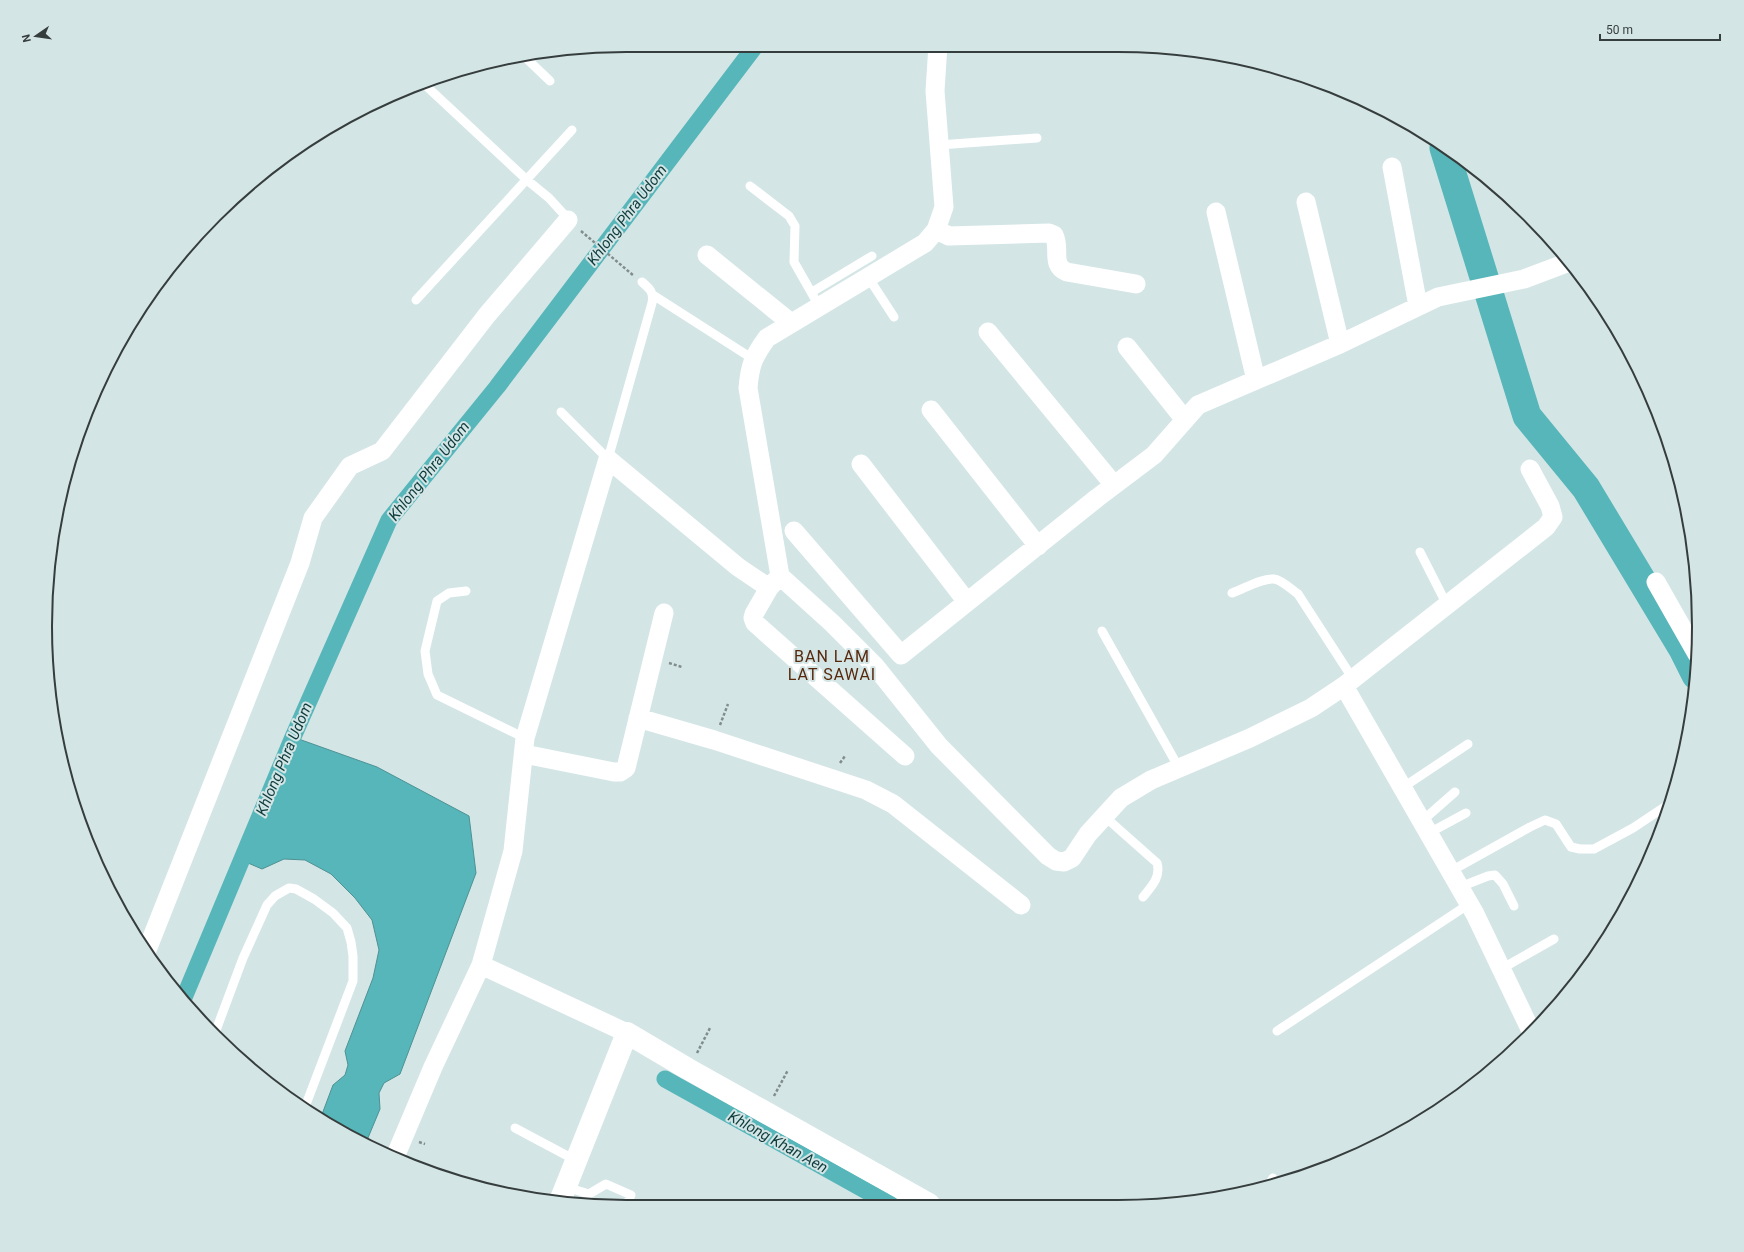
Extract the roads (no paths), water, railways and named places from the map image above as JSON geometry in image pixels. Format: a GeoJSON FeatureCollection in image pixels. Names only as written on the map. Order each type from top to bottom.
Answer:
{"type":"FeatureCollection","features":[{"type":"Feature","properties":{"kind":"street"},"geometry":{"type":"LineString","coordinates":[[905,756],[755,622],[753,618],[774,582],[748,388],[753,359],[767,338],[791,323],[816,299],[868,276],[925,242],[936,230],[944,207],[935,91],[938,52]]}},
{"type":"Feature","properties":{"kind":"street"},"geometry":{"type":"LineString","coordinates":[[1392,167],[1418,306]]}},
{"type":"Feature","properties":{"kind":"street"},"geometry":{"type":"LineString","coordinates":[[1306,202],[1340,344]]}},
{"type":"Feature","properties":{"kind":"street"},"geometry":{"type":"LineString","coordinates":[[1216,212],[1256,380]]}},
{"type":"Feature","properties":{"kind":"street"},"geometry":{"type":"LineString","coordinates":[[149,945],[300,563],[313,518],[350,466],[382,451],[487,315],[570,221]]}},
{"type":"Feature","properties":{"kind":"street"},"geometry":{"type":"LineString","coordinates":[[936,230],[949,236],[1049,233],[1054,235],[1056,240],[1058,265],[1061,270],[1136,284]]}},
{"type":"Feature","properties":{"kind":"street"},"geometry":{"type":"LineString","coordinates":[[707,256],[791,323]]}},
{"type":"Feature","properties":{"kind":"street"},"geometry":{"type":"LineString","coordinates":[[794,531],[901,655],[1114,485],[1154,455],[1198,405],[1340,344],[1438,297],[1524,279],[1563,264]]}},
{"type":"Feature","properties":{"kind":"street"},"geometry":{"type":"LineString","coordinates":[[988,332],[1114,485]]}},
{"type":"Feature","properties":{"kind":"street"},"geometry":{"type":"LineString","coordinates":[[1127,347],[1185,420]]}},
{"type":"Feature","properties":{"kind":"street"},"geometry":{"type":"LineString","coordinates":[[931,410],[1038,546]]}},
{"type":"Feature","properties":{"kind":"street"},"geometry":{"type":"LineString","coordinates":[[397,1152],[433,1067],[481,965],[513,851],[524,746],[608,459],[738,567],[774,582],[832,622],[875,666],[939,746],[1048,856],[1064,862],[1072,858],[1088,834],[1121,798],[1151,780],[1250,738],[1311,708],[1349,683],[1546,527],[1553,517],[1550,506],[1530,469]]}},
{"type":"Feature","properties":{"kind":"street"},"geometry":{"type":"LineString","coordinates":[[861,464],[967,602]]}},
{"type":"Feature","properties":{"kind":"street"},"geometry":{"type":"LineString","coordinates":[[1656,582],[1692,644]]}},
{"type":"Feature","properties":{"kind":"street"},"geometry":{"type":"LineString","coordinates":[[524,746],[620,772],[626,768],[664,613]]}},
{"type":"Feature","properties":{"kind":"street"},"geometry":{"type":"LineString","coordinates":[[1349,683],[1402,788],[1469,904],[1529,1027]]}},
{"type":"Feature","properties":{"kind":"street"},"geometry":{"type":"LineString","coordinates":[[638,718],[714,740],[866,790],[893,804],[1021,905]]}},
{"type":"Feature","properties":{"kind":"street"},"geometry":{"type":"LineString","coordinates":[[481,965],[627,1033],[688,1069],[922,1200]]}},
{"type":"Feature","properties":{"kind":"street"},"geometry":{"type":"LineString","coordinates":[[563,1194],[627,1033]]}},
{"type":"Feature","properties":{"kind":"lane"},"geometry":{"type":"LineString","coordinates":[[529,61],[550,81]]}},
{"type":"Feature","properties":{"kind":"lane"},"geometry":{"type":"LineString","coordinates":[[428,87],[527,180],[549,198],[570,221]]}},
{"type":"Feature","properties":{"kind":"lane"},"geometry":{"type":"LineString","coordinates":[[416,300],[572,130]]}},
{"type":"Feature","properties":{"kind":"lane"},"geometry":{"type":"LineString","coordinates":[[939,145],[1037,138]]}},
{"type":"Feature","properties":{"kind":"lane"},"geometry":{"type":"LineString","coordinates":[[750,186],[789,216],[795,226],[794,262],[816,299],[872,256]]}},
{"type":"Feature","properties":{"kind":"lane"},"geometry":{"type":"LineString","coordinates":[[868,276],[894,317]]}},
{"type":"Feature","properties":{"kind":"lane"},"geometry":{"type":"LineString","coordinates":[[642,282],[650,289],[653,296],[753,359]]}},
{"type":"Feature","properties":{"kind":"lane"},"geometry":{"type":"LineString","coordinates":[[561,412],[608,459],[653,296]]}},
{"type":"Feature","properties":{"kind":"lane"},"geometry":{"type":"LineString","coordinates":[[1420,552],[1448,605]]}},
{"type":"Feature","properties":{"kind":"lane"},"geometry":{"type":"LineString","coordinates":[[1232,593],[1263,581],[1274,579],[1287,585],[1298,594],[1349,683]]}},
{"type":"Feature","properties":{"kind":"lane"},"geometry":{"type":"LineString","coordinates":[[466,591],[449,593],[437,601],[425,651],[428,674],[437,695],[524,746]]}},
{"type":"Feature","properties":{"kind":"lane"},"geometry":{"type":"LineString","coordinates":[[1102,631],[1179,768]]}},
{"type":"Feature","properties":{"kind":"lane"},"geometry":{"type":"LineString","coordinates":[[1402,788],[1468,744]]}},
{"type":"Feature","properties":{"kind":"lane"},"geometry":{"type":"LineString","coordinates":[[1425,827],[1455,792]]}},
{"type":"Feature","properties":{"kind":"lane"},"geometry":{"type":"LineString","coordinates":[[1451,871],[1530,827],[1546,820],[1556,824],[1572,847],[1580,849],[1594,849],[1633,828],[1663,808]]}},
{"type":"Feature","properties":{"kind":"lane"},"geometry":{"type":"LineString","coordinates":[[1425,827],[1466,813]]}},
{"type":"Feature","properties":{"kind":"lane"},"geometry":{"type":"LineString","coordinates":[[1104,816],[1156,863],[1159,870],[1157,880],[1143,897]]}},
{"type":"Feature","properties":{"kind":"lane"},"geometry":{"type":"LineString","coordinates":[[1460,887],[1488,876],[1495,875],[1503,884],[1514,906]]}},
{"type":"Feature","properties":{"kind":"lane"},"geometry":{"type":"LineString","coordinates":[[217,1028],[243,958],[267,905],[275,896],[289,888],[296,889],[314,899],[333,913],[347,928],[353,956],[353,981],[307,1103]]}},
{"type":"Feature","properties":{"kind":"lane"},"geometry":{"type":"LineString","coordinates":[[1277,1031],[1469,904]]}},
{"type":"Feature","properties":{"kind":"lane"},"geometry":{"type":"LineString","coordinates":[[1501,969],[1554,939]]}},
{"type":"Feature","properties":{"kind":"lane"},"geometry":{"type":"LineString","coordinates":[[515,1128],[577,1160]]}},
{"type":"Feature","properties":{"kind":"lane"},"geometry":{"type":"LineString","coordinates":[[563,1194],[589,1194],[606,1184],[631,1195],[629,1200]]}},
{"type":"Feature","properties":{"kind":"water"},"geometry":{"type":"Polygon","coordinates":[[[293,737],[377,767],[469,816],[476,873],[400,1074],[384,1083],[379,1093],[380,1109],[368,1139],[323,1113],[333,1085],[345,1075],[348,1065],[345,1051],[373,978],[379,950],[372,920],[355,898],[331,874],[305,860],[284,859],[262,869],[241,860],[293,737]]]}},
{"type":"Feature","properties":{"kind":"waterway","name":"Khlong Phra Udom"},"geometry":{"type":"LineString","coordinates":[[186,994],[293,737],[389,520],[497,387],[751,52]]}},
{"type":"Feature","properties":{"kind":"waterway"},"geometry":{"type":"LineString","coordinates":[[1446,156],[1527,416],[1586,488],[1683,649],[1691,665]]}},
{"type":"Feature","properties":{"kind":"waterway","name":"Khlong Khan Aen"},"geometry":{"type":"LineString","coordinates":[[665,1079],[883,1200]]}},
{"type":"Feature","properties":{"kind":"district","name":"BAN LAM LAT SAWAI"},"geometry":{"type":"Point","coordinates":[832,665]}}]}
